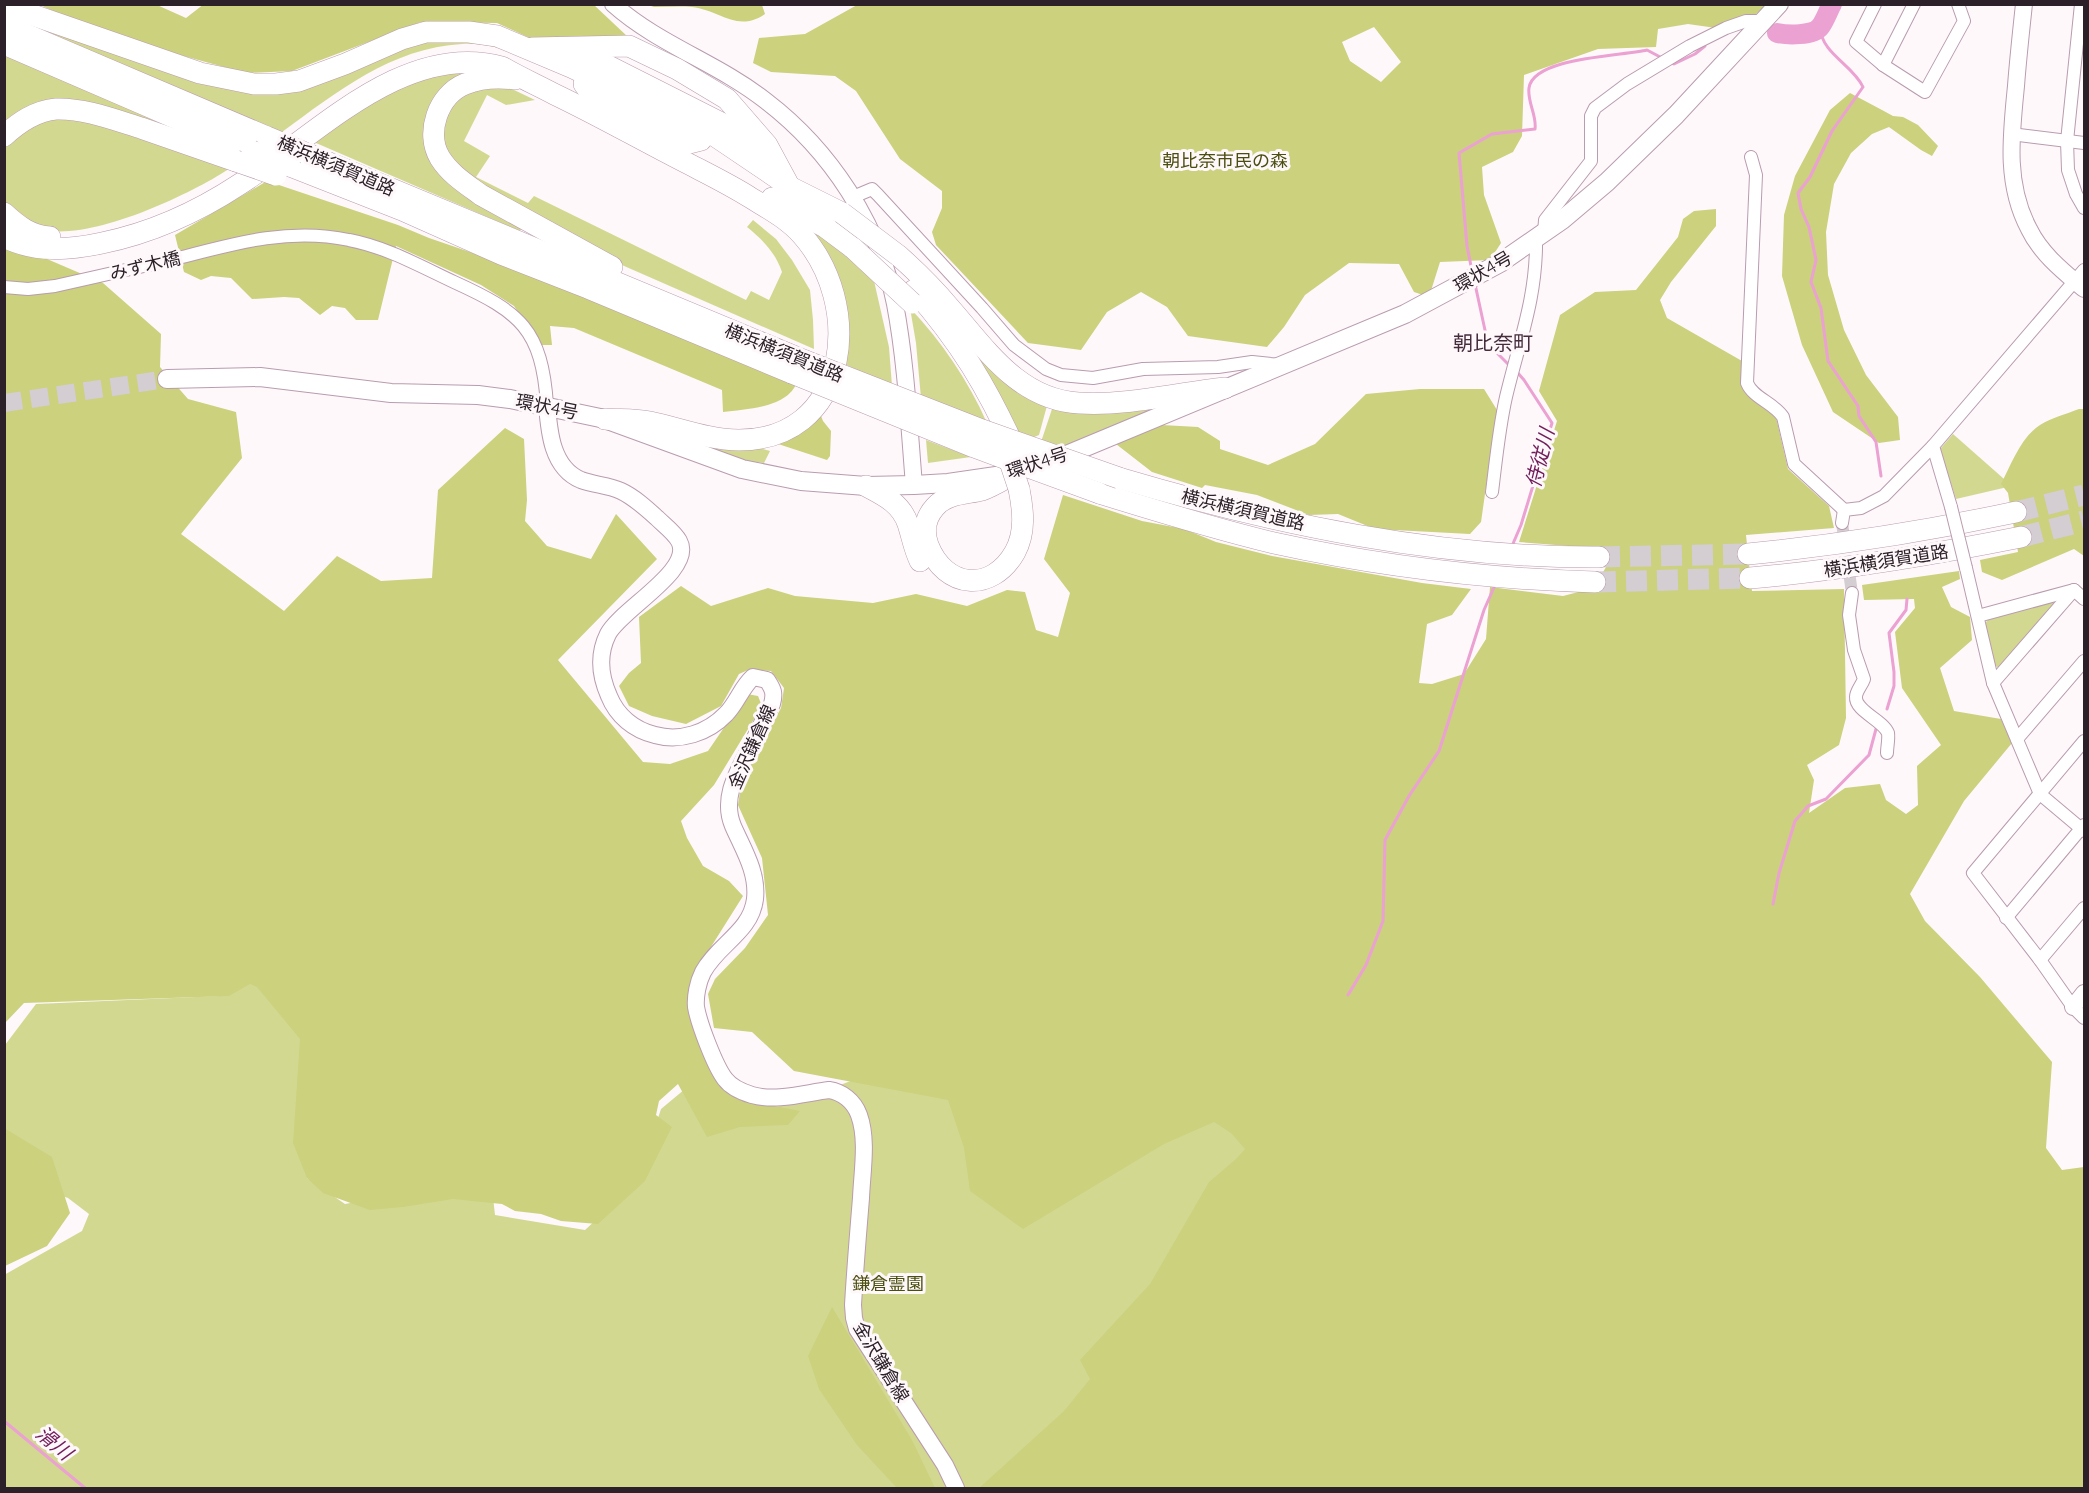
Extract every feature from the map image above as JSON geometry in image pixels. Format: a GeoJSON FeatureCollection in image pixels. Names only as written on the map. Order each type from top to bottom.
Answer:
{"type":"FeatureCollection","features":[{"type":"Feature","properties":{"kind":"highway"},"geometry":{"type":"LineString","coordinates":[[4,5],[200,73],[254,84],[299,81],[402,39],[426,32],[469,32],[497,36],[568,59],[712,134],[732,141]]}},
{"type":"Feature","properties":{"kind":"highway","name":"横浜横須賀道路"},"geometry":{"type":"LineString","coordinates":[[4,25],[252,150]]}},
{"type":"Feature","properties":{"kind":"highway","name":"横浜横須賀道路"},"geometry":{"type":"LineString","coordinates":[[4,44],[252,150],[588,288],[795,366],[1119,478],[1256,515],[1423,546],[1495,554],[1568,558],[1599,557]]}},
{"type":"Feature","properties":{"kind":"highway"},"geometry":{"type":"LineString","coordinates":[[4,213],[17,225],[42,237],[77,236],[109,230],[148,218],[213,188],[241,171],[363,82],[411,59],[454,50],[472,49],[515,57],[568,59],[605,53],[629,46],[656,58],[727,99],[767,145],[791,187],[847,205],[937,292],[1002,368],[1030,389],[1061,401],[1105,403],[1225,388]]}},
{"type":"Feature","properties":{"kind":"highway"},"geometry":{"type":"LineString","coordinates":[[605,53],[732,141],[791,187],[913,296],[968,376],[1018,470],[1033,520],[1032,537],[1026,554],[1016,570],[1002,584],[988,591],[959,592],[933,578],[916,554],[907,520],[902,512],[892,500],[866,486]]}},
{"type":"Feature","properties":{"kind":"highway"},"geometry":{"type":"LineString","coordinates":[[568,59],[584,84],[701,140],[732,141],[742,134],[779,167]]}},
{"type":"Feature","properties":{"kind":"highway"},"geometry":{"type":"LineString","coordinates":[[4,237],[27,247],[78,249],[116,240],[189,213],[267,166],[370,92],[411,72],[453,63],[487,63],[502,67],[543,88],[581,119],[687,173],[713,176],[755,189],[854,243]]}},
{"type":"Feature","properties":{"kind":"highway"},"geometry":{"type":"LineString","coordinates":[[543,88],[495,77],[464,84],[452,92],[436,117],[434,129],[439,155],[447,167],[461,181],[481,195],[569,245],[766,345]]}},
{"type":"Feature","properties":{"kind":"highway"},"geometry":{"type":"LineString","coordinates":[[4,136],[17,123],[35,114],[56,109],[77,111],[252,150],[290,165]]}},
{"type":"Feature","properties":{"kind":"highway","name":"横浜横須賀道路"},"geometry":{"type":"LineString","coordinates":[[290,165],[766,345],[795,366],[974,447],[1099,493],[1275,543],[1416,567],[1489,576],[1595,582]]}},
{"type":"Feature","properties":{"kind":"highway"},"geometry":{"type":"LineString","coordinates":[[605,419],[648,421],[713,437],[738,440],[763,438],[782,433],[798,424],[823,397],[831,381],[836,360],[838,317],[833,292],[814,250],[794,228],[770,210],[713,176]]}},
{"type":"Feature","properties":{"kind":"highway"},"geometry":{"type":"LineString","coordinates":[[1018,470],[1023,507],[1021,537],[1016,551],[1007,563],[997,573],[972,581],[960,579],[941,568],[933,557],[926,540],[925,527],[929,515],[936,506],[954,495],[983,489],[1018,470]]}},
{"type":"Feature","properties":{"kind":"highway","name":"横浜横須賀道路"},"geometry":{"type":"LineString","coordinates":[[1748,554],[1880,538],[2016,512]]}},
{"type":"Feature","properties":{"kind":"highway","name":"横浜横須賀道路"},"geometry":{"type":"LineString","coordinates":[[1750,578],[1873,564],[2021,537]]}},
{"type":"Feature","properties":{"kind":"main road"},"geometry":{"type":"LineString","coordinates":[[613,4],[662,41],[714,67],[767,101],[817,148],[838,174],[847,205],[876,245],[895,303],[901,343],[914,485]]}},
{"type":"Feature","properties":{"kind":"main road","name":"環状4号"},"geometry":{"type":"LineString","coordinates":[[167,379],[260,377],[392,393],[478,395],[547,405],[605,419],[742,469],[801,481],[866,486],[948,483],[982,479],[1018,470],[1084,448],[1406,314],[1490,268],[1562,220],[1615,175],[1676,115],[1779,4]]}},
{"type":"Feature","properties":{"kind":"main road"},"geometry":{"type":"LineString","coordinates":[[2024,4],[2011,134],[2010,163],[2017,200],[2030,231],[2048,256],[2081,280]]}},
{"type":"Feature","properties":{"kind":"main road","name":"金沢鎌倉線"},"geometry":{"type":"LineString","coordinates":[[547,405],[551,439],[558,459],[566,469],[582,480],[605,485],[627,495],[654,516],[680,542],[682,554],[670,574],[621,617],[609,633],[601,663],[602,677],[613,706],[622,717],[642,731],[663,737],[682,737],[694,735],[710,727],[726,714],[746,683],[753,677],[767,680],[773,688],[772,704],[734,779],[730,800],[732,824],[750,861],[755,898],[750,917],[744,926],[703,972],[697,992],[696,1007],[720,1072],[726,1081],[738,1089],[752,1095],[769,1098],[829,1089],[838,1091],[854,1105],[859,1114],[864,1154],[854,1318],[870,1349],[945,1465],[956,1488]]}},
{"type":"Feature","properties":{"kind":"main road"},"geometry":{"type":"LineString","coordinates":[[2079,1012],[2085,993]]}},
{"type":"Feature","properties":{"kind":"street"},"geometry":{"type":"LineString","coordinates":[[1875,4],[1856,42],[1883,65],[1925,92],[1964,21],[1958,4]]}},
{"type":"Feature","properties":{"kind":"street"},"geometry":{"type":"LineString","coordinates":[[1883,65],[1914,4]]}},
{"type":"Feature","properties":{"kind":"street"},"geometry":{"type":"LineString","coordinates":[[2081,4],[2067,141],[2068,170],[2076,194],[2085,208]]}},
{"type":"Feature","properties":{"kind":"street"},"geometry":{"type":"LineString","coordinates":[[1492,492],[1506,398],[1531,306],[1540,236],[1545,220],[1591,161],[1591,116],[1595,108],[1627,84],[1690,46],[1746,21],[1764,21]]}},
{"type":"Feature","properties":{"kind":"street"},"geometry":{"type":"LineString","coordinates":[[2011,134],[2085,143]]}},
{"type":"Feature","properties":{"kind":"street"},"geometry":{"type":"LineString","coordinates":[[1750,157],[1756,175],[1747,383],[1750,389],[1779,411],[1783,417],[1794,464],[1844,510],[1861,508],[1884,496],[1933,446],[2081,280]]}},
{"type":"Feature","properties":{"kind":"street"},"geometry":{"type":"LineString","coordinates":[[847,205],[872,189],[1014,345],[1039,365],[1061,375],[1093,378],[1143,369],[1218,367],[1252,362],[1282,365]]}},
{"type":"Feature","properties":{"kind":"street","name":"みず木橋"},"geometry":{"type":"LineString","coordinates":[[4,287],[28,289],[55,286],[271,236],[310,235],[350,240],[393,254],[489,298],[514,316],[526,328],[535,343],[541,360],[547,405]]}},
{"type":"Feature","properties":{"kind":"street"},"geometry":{"type":"LineString","coordinates":[[1933,446],[1951,507],[1993,683],[2040,794],[2084,828],[2006,918]]}},
{"type":"Feature","properties":{"kind":"street"},"geometry":{"type":"LineString","coordinates":[[1842,524],[1844,510]]}},
{"type":"Feature","properties":{"kind":"street"},"geometry":{"type":"LineString","coordinates":[[1978,616],[2074,590]]}},
{"type":"Feature","properties":{"kind":"street"},"geometry":{"type":"LineString","coordinates":[[2074,590],[2085,599]]}},
{"type":"Feature","properties":{"kind":"street"},"geometry":{"type":"LineString","coordinates":[[1993,683],[2074,590]]}},
{"type":"Feature","properties":{"kind":"street"},"geometry":{"type":"LineString","coordinates":[[1852,593],[1849,615],[1854,650],[1864,679],[1856,694],[1856,700],[1858,705],[1885,728],[1888,735],[1887,753]]}},
{"type":"Feature","properties":{"kind":"street"},"geometry":{"type":"LineString","coordinates":[[2017,739],[2085,661]]}},
{"type":"Feature","properties":{"kind":"street"},"geometry":{"type":"LineString","coordinates":[[2079,1012],[1973,873],[2085,741]]}},
{"type":"Feature","properties":{"kind":"street"},"geometry":{"type":"LineString","coordinates":[[2040,960],[2085,908]]}},
{"type":"Feature","properties":{"kind":"green space"},"geometry":{"type":"Polygon","coordinates":[[[204,4],[594,5],[628,37],[532,39],[497,23],[421,22],[292,71],[246,73],[107,35],[40,5],[157,5],[186,18],[204,4]]]}},
{"type":"Feature","properties":{"kind":"green space"},"geometry":{"type":"Polygon","coordinates":[[[648,5],[762,5],[765,14],[755,19],[737,21],[692,7],[648,5]]]}},
{"type":"Feature","properties":{"kind":"green space","name":"朝比奈市民の森"},"geometry":{"type":"Polygon","coordinates":[[[857,5],[1766,5],[1737,31],[1688,24],[1658,29],[1656,47],[1598,49],[1524,75],[1522,136],[1513,152],[1482,167],[1484,195],[1501,243],[1490,260],[1440,262],[1429,297],[1414,292],[1399,264],[1349,263],[1305,295],[1284,327],[1267,347],[1188,336],[1167,307],[1141,292],[1107,312],[1081,350],[1028,343],[936,245],[932,232],[942,208],[942,191],[900,159],[856,91],[835,76],[771,72],[753,63],[759,38],[805,34],[857,5]],[[1374,27],[1342,42],[1350,61],[1381,82],[1401,62],[1374,27]]]}},
{"type":"Feature","properties":{"kind":"green space"},"geometry":{"type":"Polygon","coordinates":[[[18,21],[236,89],[417,41],[460,36],[521,53],[469,44],[436,47],[412,54],[366,74],[282,132],[18,21]]]}},
{"type":"Feature","properties":{"kind":"green space"},"geometry":{"type":"Polygon","coordinates":[[[5,52],[234,149],[39,104],[13,115],[5,125],[5,52]]]}},
{"type":"Feature","properties":{"kind":"green space"},"geometry":{"type":"Polygon","coordinates":[[[487,69],[451,83],[428,147],[523,225],[520,231],[309,140],[418,74],[487,69]]]}},
{"type":"Feature","properties":{"kind":"green space"},"geometry":{"type":"Polygon","coordinates":[[[488,86],[512,89],[535,100],[506,105],[487,95],[464,141],[490,156],[476,177],[528,203],[534,196],[746,300],[751,291],[769,300],[782,272],[768,247],[747,227],[753,220],[776,239],[810,290],[814,349],[615,262],[462,175],[447,157],[442,134],[447,112],[459,96],[488,86]]]}},
{"type":"Feature","properties":{"kind":"green space"},"geometry":{"type":"Polygon","coordinates":[[[1850,93],[1893,116],[1903,117],[1918,125],[1938,146],[1932,156],[1889,127],[1872,134],[1851,153],[1834,184],[1826,232],[1828,275],[1844,330],[1866,375],[1898,417],[1900,440],[1879,443],[1833,412],[1802,345],[1782,276],[1784,215],[1795,176],[1830,110],[1850,93]]]}},
{"type":"Feature","properties":{"kind":"green space"},"geometry":{"type":"Polygon","coordinates":[[[52,118],[86,119],[232,167],[163,204],[106,224],[78,230],[54,231],[33,227],[5,204],[4,143],[20,128],[52,118]]]}},
{"type":"Feature","properties":{"kind":"green space"},"geometry":{"type":"Polygon","coordinates":[[[267,181],[537,275],[797,382],[792,391],[776,402],[765,406],[723,412],[722,390],[574,328],[550,326],[552,345],[540,345],[514,306],[481,285],[396,246],[378,320],[356,320],[345,308],[332,306],[320,315],[299,298],[252,299],[231,278],[211,276],[201,280],[184,272],[175,235],[267,181]]]}},
{"type":"Feature","properties":{"kind":"green space"},"geometry":{"type":"Polygon","coordinates":[[[769,201],[872,272],[889,347],[892,386],[842,363],[836,283],[769,201]]]}},
{"type":"Feature","properties":{"kind":"green space"},"geometry":{"type":"Polygon","coordinates":[[[1716,209],[1716,226],[1671,282],[1660,300],[1667,318],[1742,361],[1744,388],[1775,413],[1788,469],[1829,506],[1834,528],[1746,535],[1752,591],[1844,589],[1846,718],[1839,745],[1807,765],[1814,780],[1809,813],[1845,788],[1880,784],[1886,800],[1906,814],[1918,805],[1917,766],[1941,745],[1902,688],[1895,632],[1915,608],[1914,599],[1864,600],[1862,585],[1959,571],[1960,579],[1942,587],[1951,607],[1970,617],[1972,640],[1940,668],[1954,711],[2001,719],[2012,743],[1964,801],[1910,894],[1925,921],[1980,977],[2052,1062],[2046,1148],[2062,1170],[2084,1167],[2084,1488],[979,1488],[1064,1411],[1090,1379],[1080,1360],[1150,1284],[1209,1182],[1245,1149],[1231,1133],[1214,1122],[1164,1144],[1023,1229],[970,1191],[964,1148],[948,1100],[794,1071],[752,1032],[714,1028],[708,994],[715,979],[745,948],[768,915],[762,858],[738,805],[742,779],[781,708],[784,688],[771,671],[748,670],[739,674],[721,706],[686,724],[652,716],[629,706],[619,686],[641,663],[639,617],[681,586],[711,606],[768,588],[795,596],[873,603],[916,594],[967,606],[1007,590],[1025,592],[1036,630],[1058,637],[1070,593],[1044,559],[1063,495],[1142,521],[1184,529],[1216,542],[1272,556],[1422,583],[1471,589],[1452,615],[1427,624],[1419,683],[1432,684],[1464,674],[1486,639],[1490,587],[1563,596],[1594,588],[1606,567],[1607,549],[1519,542],[1557,421],[1539,391],[1560,315],[1595,292],[1636,290],[1678,237],[1683,219],[1694,211],[1716,209]]]}},
{"type":"Feature","properties":{"kind":"green space"},"geometry":{"type":"Polygon","coordinates":[[[5,241],[103,283],[161,334],[160,367],[188,399],[236,412],[242,458],[181,534],[284,611],[337,556],[381,581],[432,578],[438,490],[505,428],[524,439],[527,500],[525,521],[547,546],[591,559],[616,514],[657,559],[558,660],[643,762],[670,764],[708,751],[747,694],[758,696],[762,706],[714,785],[681,821],[687,838],[703,866],[729,881],[743,896],[692,977],[706,1052],[749,1101],[800,1111],[788,1125],[740,1127],[707,1137],[678,1084],[659,1101],[656,1115],[672,1127],[645,1181],[598,1224],[561,1221],[541,1214],[515,1211],[502,1204],[453,1199],[370,1210],[323,1193],[307,1178],[293,1143],[300,1039],[257,987],[250,984],[229,996],[24,1003],[5,1023],[5,241]]]}},
{"type":"Feature","properties":{"kind":"green space"},"geometry":{"type":"Polygon","coordinates":[[[898,262],[1048,402],[1039,435],[1032,438],[1013,432],[898,262]]]}},
{"type":"Feature","properties":{"kind":"green space"},"geometry":{"type":"Polygon","coordinates":[[[910,308],[953,362],[987,423],[921,398],[910,308]]]}},
{"type":"Feature","properties":{"kind":"green space"},"geometry":{"type":"Polygon","coordinates":[[[1420,389],[1484,389],[1497,410],[1481,522],[1470,534],[1375,529],[1338,514],[1309,515],[1257,495],[1205,485],[1202,488],[1152,472],[1116,444],[1162,425],[1198,427],[1220,441],[1220,449],[1268,465],[1315,444],[1366,394],[1420,389]]]}},
{"type":"Feature","properties":{"kind":"green space"},"geometry":{"type":"Polygon","coordinates":[[[1186,397],[1060,449],[1041,442],[1054,403],[1186,397]]]}},
{"type":"Feature","properties":{"kind":"green space"},"geometry":{"type":"Polygon","coordinates":[[[2084,409],[2084,556],[2074,549],[2002,580],[1982,572],[1980,560],[2018,552],[2008,493],[2001,484],[2017,452],[2027,437],[2040,425],[2084,409]]]}},
{"type":"Feature","properties":{"kind":"green space"},"geometry":{"type":"Polygon","coordinates":[[[819,411],[831,431],[830,456],[827,460],[772,442],[819,411]]]}},
{"type":"Feature","properties":{"kind":"green space"},"geometry":{"type":"Polygon","coordinates":[[[1953,434],[2012,486],[1956,499],[1940,449],[1953,434]]]}},
{"type":"Feature","properties":{"kind":"green space"},"geometry":{"type":"Polygon","coordinates":[[[687,438],[764,443],[763,449],[770,451],[764,463],[733,460],[687,438]]]}},
{"type":"Feature","properties":{"kind":"green space"},"geometry":{"type":"Polygon","coordinates":[[[926,440],[971,457],[928,463],[926,440]]]}},
{"type":"Feature","properties":{"kind":"green space"},"geometry":{"type":"Polygon","coordinates":[[[2052,600],[2054,604],[1999,668],[1994,665],[1985,623],[1988,620],[2052,600]]]}},
{"type":"Feature","properties":{"kind":"green space","name":"鎌倉霊園"},"geometry":{"type":"Polygon","coordinates":[[[254,979],[306,1039],[307,1178],[345,1204],[473,1180],[492,1188],[495,1215],[585,1230],[637,1182],[661,1109],[691,1084],[733,1118],[788,1104],[889,1067],[1191,1073],[1257,1157],[1223,1227],[1006,1488],[5,1488],[4,1275],[82,1231],[89,1214],[68,1198],[5,1176],[5,1045],[36,1004],[219,996],[254,979]]]}},
{"type":"Feature","properties":{"kind":"green space"},"geometry":{"type":"Polygon","coordinates":[[[4,1128],[52,1157],[70,1213],[47,1246],[5,1266],[4,1128]]]}},
{"type":"Feature","properties":{"kind":"green space"},"geometry":{"type":"Polygon","coordinates":[[[832,1307],[912,1440],[935,1488],[897,1488],[857,1445],[819,1389],[808,1356],[832,1307]]]}},
{"type":"Feature","properties":{"kind":"waterway","name":"侍従川"},"geometry":{"type":"LineString","coordinates":[[1777,33],[1800,34],[1817,30],[1832,4]]}},
{"type":"Feature","properties":{"kind":"waterway"},"geometry":{"type":"LineString","coordinates":[[1820,28],[1826,45],[1863,87],[1832,131],[1810,177],[1798,193],[1801,209],[1809,227],[1816,260],[1811,282],[1821,308],[1828,361],[1858,406],[1859,416],[1876,442],[1881,476]]}},
{"type":"Feature","properties":{"kind":"waterway","name":"侍従川"},"geometry":{"type":"LineString","coordinates":[[1670,62],[1674,64],[1695,54],[1705,46]]}},
{"type":"Feature","properties":{"kind":"waterway","name":"侍従川"},"geometry":{"type":"LineString","coordinates":[[1472,271],[1467,246],[1459,153],[1492,134],[1535,129],[1529,88],[1534,78],[1546,70],[1580,60],[1647,50],[1662,58]]}},
{"type":"Feature","properties":{"kind":"waterway","name":"侍従川"},"geometry":{"type":"LineString","coordinates":[[1475,284],[1488,344],[1510,366]]}},
{"type":"Feature","properties":{"kind":"waterway","name":"侍従川"},"geometry":{"type":"LineString","coordinates":[[1512,546],[1521,525],[1552,423],[1517,372]]}},
{"type":"Feature","properties":{"kind":"waterway","name":"侍従川"},"geometry":{"type":"LineString","coordinates":[[1348,995],[1366,965],[1383,921],[1385,840],[1409,796],[1439,751],[1484,610],[1495,585]]}},
{"type":"Feature","properties":{"kind":"waterway"},"geometry":{"type":"LineString","coordinates":[[1887,709],[1894,686],[1889,633],[1906,610],[1907,599]]}},
{"type":"Feature","properties":{"kind":"waterway"},"geometry":{"type":"LineString","coordinates":[[1773,904],[1779,873],[1795,821],[1808,806],[1826,799],[1869,755],[1876,729]]}},
{"type":"Feature","properties":{"kind":"waterway","name":"滑川"},"geometry":{"type":"LineString","coordinates":[[4,1421],[85,1488]]}},
{"type":"Feature","properties":{"kind":"tunnel"},"geometry":{"type":"LineString","coordinates":[[4,403],[167,379]]}},
{"type":"Feature","properties":{"kind":"tunnel"},"geometry":{"type":"LineString","coordinates":[[2016,512],[2084,495]]}},
{"type":"Feature","properties":{"kind":"tunnel"},"geometry":{"type":"LineString","coordinates":[[2021,537],[2084,521]]}},
{"type":"Feature","properties":{"kind":"tunnel"},"geometry":{"type":"LineString","coordinates":[[1842,523],[1852,593]]}},
{"type":"Feature","properties":{"kind":"tunnel"},"geometry":{"type":"LineString","coordinates":[[1599,557],[1748,554]]}},
{"type":"Feature","properties":{"kind":"tunnel"},"geometry":{"type":"LineString","coordinates":[[1595,582],[1750,578]]}},
{"type":"Feature","properties":{"kind":"district","name":"朝比奈町"},"geometry":{"type":"Point","coordinates":[1493,343]}}]}
